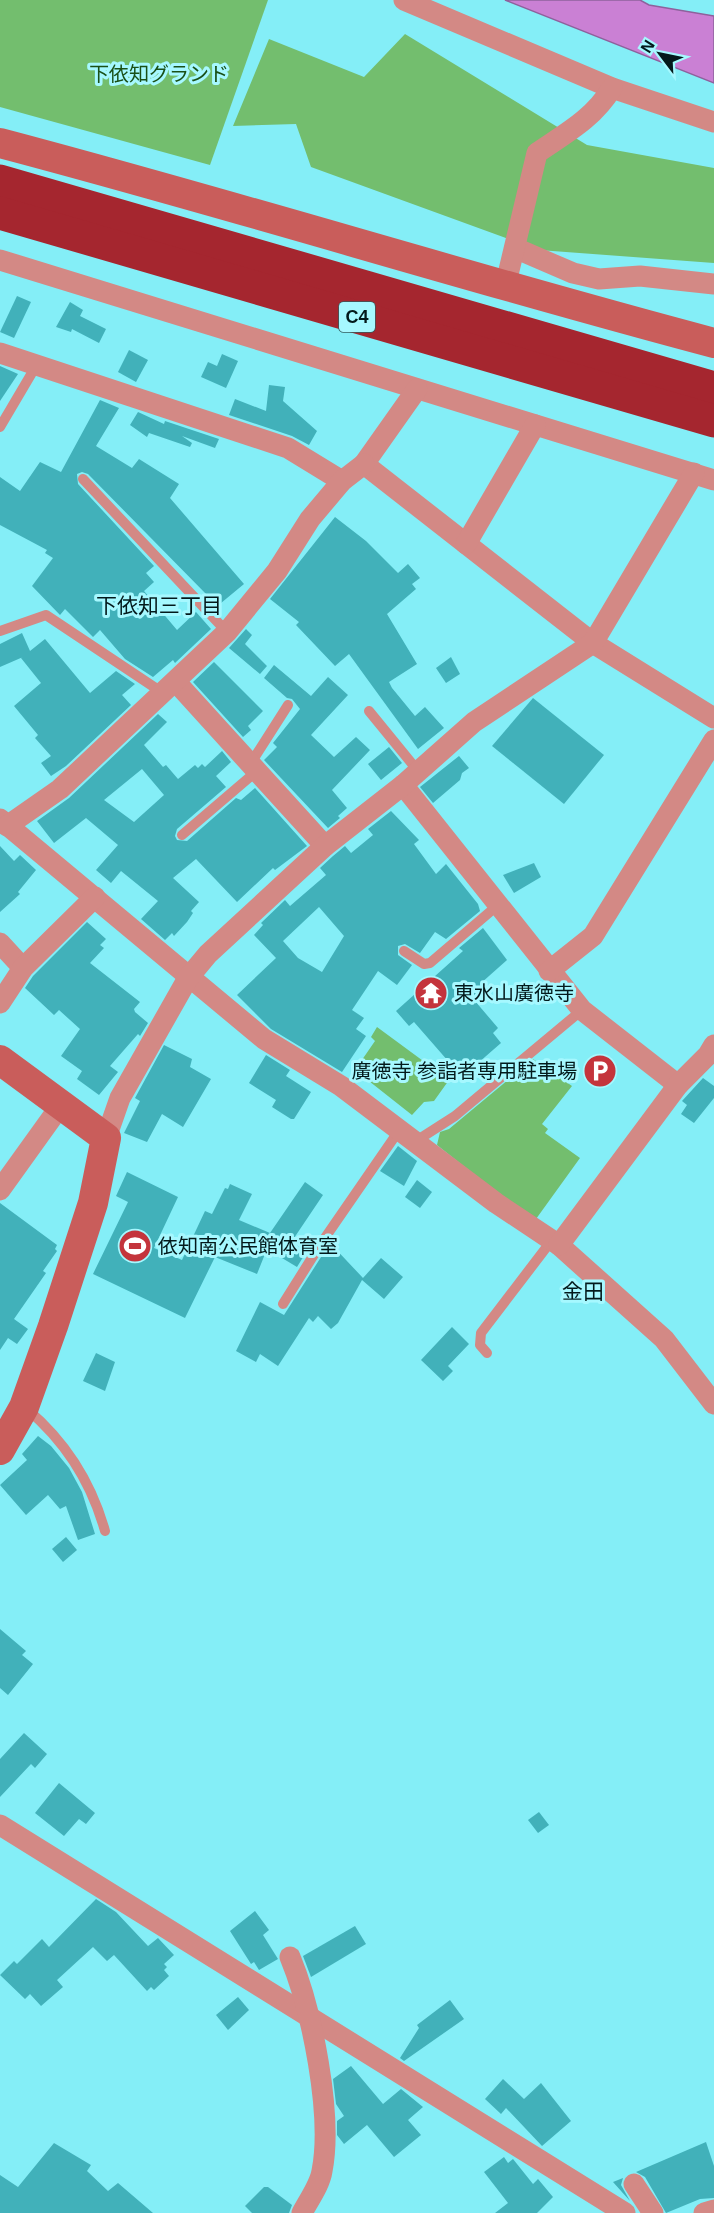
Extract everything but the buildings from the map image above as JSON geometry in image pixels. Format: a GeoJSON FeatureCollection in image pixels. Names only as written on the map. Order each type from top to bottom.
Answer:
{"type":"FeatureCollection","features":[{"type":"Feature","properties":{"kind":"highway","name":"C4"},"geometry":{"type":"LineString","coordinates":[[0,181],[714,388]]}},
{"type":"Feature","properties":{"kind":"highway","name":"C4"},"geometry":{"type":"LineString","coordinates":[[0,213],[714,421]]}},
{"type":"Feature","properties":{"kind":"street"},"geometry":{"type":"LineString","coordinates":[[404,0],[612,88],[714,122]]}},
{"type":"Feature","properties":{"kind":"street"},"geometry":{"type":"LineString","coordinates":[[504,287],[537,153],[581,125],[602,105],[612,88]]}},
{"type":"Feature","properties":{"kind":"street"},"geometry":{"type":"LineString","coordinates":[[0,143],[202,197],[504,287],[714,344]]}},
{"type":"Feature","properties":{"kind":"street"},"geometry":{"type":"LineString","coordinates":[[515,248],[573,273],[599,279],[640,276],[714,284]]}},
{"type":"Feature","properties":{"kind":"street"},"geometry":{"type":"LineString","coordinates":[[0,260],[704,477],[593,643],[474,722],[411,778],[325,846],[208,954],[188,978],[120,1098],[106,1138],[93,1203],[24,1407],[1,1447]]}},
{"type":"Feature","properties":{"kind":"street"},"geometry":{"type":"LineString","coordinates":[[0,353],[288,448],[342,481]]}},
{"type":"Feature","properties":{"kind":"street"},"geometry":{"type":"LineString","coordinates":[[417,389],[364,464],[342,481],[310,519],[277,571],[227,632],[60,789],[3,823],[264,1039],[341,1086],[496,1203],[556,1243],[664,1339],[714,1404]]}},
{"type":"Feature","properties":{"kind":"street"},"geometry":{"type":"LineString","coordinates":[[466,544],[536,425]]}},
{"type":"Feature","properties":{"kind":"street"},"geometry":{"type":"LineString","coordinates":[[364,464],[593,643],[714,718]]}},
{"type":"Feature","properties":{"kind":"street"},"geometry":{"type":"LineString","coordinates":[[170,688],[255,766],[325,846]]}},
{"type":"Feature","properties":{"kind":"street"},"geometry":{"type":"LineString","coordinates":[[549,971],[593,936],[714,740]]}},
{"type":"Feature","properties":{"kind":"street"},"geometry":{"type":"LineString","coordinates":[[411,778],[498,905],[582,1010],[678,1084]]}},
{"type":"Feature","properties":{"kind":"street"},"geometry":{"type":"LineString","coordinates":[[0,1003],[23,968],[95,897]]}},
{"type":"Feature","properties":{"kind":"street"},"geometry":{"type":"LineString","coordinates":[[0,944],[23,968]]}},
{"type":"Feature","properties":{"kind":"street"},"geometry":{"type":"LineString","coordinates":[[556,1243],[678,1084],[712,1053]]}},
{"type":"Feature","properties":{"kind":"street"},"geometry":{"type":"LineString","coordinates":[[0,1060],[106,1138]]}},
{"type":"Feature","properties":{"kind":"street"},"geometry":{"type":"LineString","coordinates":[[0,1190],[61,1105]]}},
{"type":"Feature","properties":{"kind":"street"},"geometry":{"type":"LineString","coordinates":[[0,1825],[625,2213]]}},
{"type":"Feature","properties":{"kind":"street"},"geometry":{"type":"LineString","coordinates":[[290,1958],[307,2014],[324,2107],[322,2173],[302,2213]]}},
{"type":"Feature","properties":{"kind":"street"},"geometry":{"type":"LineString","coordinates":[[634,2184],[653,2213]]}},
{"type":"Feature","properties":{"kind":"street"},"geometry":{"type":"LineString","coordinates":[[704,2213],[714,2210]]}},
{"type":"Feature","properties":{"kind":"lane"},"geometry":{"type":"LineString","coordinates":[[0,427],[36,366]]}},
{"type":"Feature","properties":{"kind":"lane"},"geometry":{"type":"LineString","coordinates":[[83,479],[227,632]]}},
{"type":"Feature","properties":{"kind":"lane"},"geometry":{"type":"LineString","coordinates":[[0,632],[46,615],[170,688]]}},
{"type":"Feature","properties":{"kind":"lane"},"geometry":{"type":"LineString","coordinates":[[182,835],[255,766],[288,705]]}},
{"type":"Feature","properties":{"kind":"lane"},"geometry":{"type":"LineString","coordinates":[[369,711],[411,778]]}},
{"type":"Feature","properties":{"kind":"lane"},"geometry":{"type":"LineString","coordinates":[[404,951],[424,964],[430,963],[498,905]]}},
{"type":"Feature","properties":{"kind":"lane"},"geometry":{"type":"LineString","coordinates":[[284,1304],[320,1245],[408,1135],[455,1116],[582,1010]]}},
{"type":"Feature","properties":{"kind":"lane"},"geometry":{"type":"LineString","coordinates":[[487,1353],[480,1346],[481,1333],[556,1243]]}},
{"type":"Feature","properties":{"kind":"lane"},"geometry":{"type":"LineString","coordinates":[[24,1407],[44,1425],[78,1464],[105,1531]]}},
{"type":"Feature","properties":{"kind":"green space","name":"下依知グランド"},"geometry":{"type":"Polygon","coordinates":[[[0,0],[268,0],[210,165],[0,107],[0,0]]]}},
{"type":"Feature","properties":{"kind":"green space"},"geometry":{"type":"Polygon","coordinates":[[[405,34],[587,145],[714,168],[714,263],[539,250],[311,167],[296,124],[233,126],[269,39],[364,77],[405,34]]]}},
{"type":"Feature","properties":{"kind":"green space"},"geometry":{"type":"Polygon","coordinates":[[[377,1027],[449,1080],[434,1101],[424,1102],[412,1115],[355,1070],[375,1041],[371,1037],[377,1027]]]}},
{"type":"Feature","properties":{"kind":"green space"},"geometry":{"type":"Polygon","coordinates":[[[533,1059],[572,1086],[542,1124],[548,1129],[545,1133],[580,1158],[536,1219],[495,1191],[437,1145],[440,1132],[449,1129],[533,1059]]]}},
{"type":"Feature","properties":{"kind":"shaded area"},"geometry":{"type":"Polygon","coordinates":[[[505,0],[640,0],[649,5],[714,16],[714,83],[505,0]]]}},
{"type":"Feature","properties":{"kind":"place","name":"東水山廣徳寺"},"geometry":{"type":"Point","coordinates":[431,993]}},
{"type":"Feature","properties":{"kind":"place","name":"廣徳寺 参詣者専用駐車場"},"geometry":{"type":"Point","coordinates":[600,1071]}},
{"type":"Feature","properties":{"kind":"place","name":"依知南公民館体育室"},"geometry":{"type":"Point","coordinates":[135,1246]}},
{"type":"Feature","properties":{"kind":"district","name":"下依知三丁目"},"geometry":{"type":"Point","coordinates":[159,606]}},
{"type":"Feature","properties":{"kind":"district","name":"金田"},"geometry":{"type":"Point","coordinates":[583,1292]}}]}
